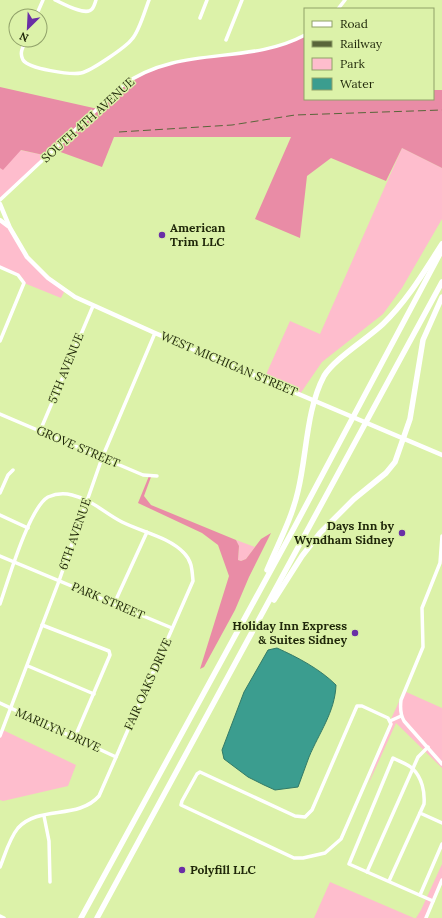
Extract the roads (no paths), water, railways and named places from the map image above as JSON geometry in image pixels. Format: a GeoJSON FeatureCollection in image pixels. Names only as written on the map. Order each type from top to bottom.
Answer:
{"type":"FeatureCollection","features":[{"type":"Feature","properties":{"kind":"highway"},"geometry":{"type":"LineString","coordinates":[[254,600],[294,506],[303,468],[314,400],[324,376],[331,367],[364,341],[400,306],[442,244]]}},
{"type":"Feature","properties":{"kind":"highway"},"geometry":{"type":"LineString","coordinates":[[81,918],[442,250]]}},
{"type":"Feature","properties":{"kind":"highway"},"geometry":{"type":"LineString","coordinates":[[97,918],[442,282]]}},
{"type":"Feature","properties":{"kind":"highway"},"geometry":{"type":"LineString","coordinates":[[257,624],[302,556],[320,533],[354,499],[386,473],[395,462],[410,419],[423,340],[442,297]]}},
{"type":"Feature","properties":{"kind":"main road"},"geometry":{"type":"LineString","coordinates":[[0,204],[10,228]]}},
{"type":"Feature","properties":{"kind":"main road"},"geometry":{"type":"LineString","coordinates":[[0,220],[10,228]]}},
{"type":"Feature","properties":{"kind":"main road","name":"WEST MICHIGAN STREET"},"geometry":{"type":"LineString","coordinates":[[10,228],[27,257],[48,278],[92,306],[442,455]]}},
{"type":"Feature","properties":{"kind":"street"},"geometry":{"type":"LineString","coordinates":[[55,0],[81,11],[89,12],[92,10],[96,0]]}},
{"type":"Feature","properties":{"kind":"street"},"geometry":{"type":"LineString","coordinates":[[23,48],[21,52],[22,59],[30,65],[66,74],[83,73],[94,67],[133,39],[149,0]]}},
{"type":"Feature","properties":{"kind":"street"},"geometry":{"type":"LineString","coordinates":[[200,18],[207,0]]}},
{"type":"Feature","properties":{"kind":"street"},"geometry":{"type":"LineString","coordinates":[[226,40],[242,0]]}},
{"type":"Feature","properties":{"kind":"street"},"geometry":{"type":"LineString","coordinates":[[339,8],[345,0]]}},
{"type":"Feature","properties":{"kind":"street","name":"SOUTH 4TH AVENUE"},"geometry":{"type":"LineString","coordinates":[[0,200],[123,85],[136,76],[152,68],[173,62],[268,49],[304,35]]}},
{"type":"Feature","properties":{"kind":"street"},"geometry":{"type":"LineString","coordinates":[[0,267],[18,275],[24,283],[0,341]]}},
{"type":"Feature","properties":{"kind":"street","name":"5TH AVENUE"},"geometry":{"type":"LineString","coordinates":[[40,430],[92,306]]}},
{"type":"Feature","properties":{"kind":"street","name":"6TH AVENUE"},"geometry":{"type":"LineString","coordinates":[[0,736],[28,666],[102,458],[155,333]]}},
{"type":"Feature","properties":{"kind":"street","name":"GROVE STREET"},"geometry":{"type":"LineString","coordinates":[[0,414],[143,475],[157,476]]}},
{"type":"Feature","properties":{"kind":"street"},"geometry":{"type":"LineString","coordinates":[[0,493],[8,475],[13,470]]}},
{"type":"Feature","properties":{"kind":"street"},"geometry":{"type":"LineString","coordinates":[[0,604],[14,562],[37,509],[49,497],[64,494],[86,500]]}},
{"type":"Feature","properties":{"kind":"street","name":"FAIR OAKS DRIVE"},"geometry":{"type":"LineString","coordinates":[[0,867],[17,829],[31,819],[80,809],[93,803],[99,796],[193,581],[192,567],[186,554],[177,546],[123,522],[99,506],[86,500]]}},
{"type":"Feature","properties":{"kind":"street"},"geometry":{"type":"LineString","coordinates":[[0,515],[28,528]]}},
{"type":"Feature","properties":{"kind":"street"},"geometry":{"type":"LineString","coordinates":[[114,604],[147,532]]}},
{"type":"Feature","properties":{"kind":"street"},"geometry":{"type":"LineString","coordinates":[[442,536],[440,563],[422,608],[423,647],[401,700],[401,716],[442,764]]}},
{"type":"Feature","properties":{"kind":"street","name":"PARK STREET"},"geometry":{"type":"LineString","coordinates":[[0,556],[172,628]]}},
{"type":"Feature","properties":{"kind":"street"},"geometry":{"type":"LineString","coordinates":[[42,625],[109,651],[110,655],[75,737]]}},
{"type":"Feature","properties":{"kind":"street"},"geometry":{"type":"LineString","coordinates":[[28,666],[94,694]]}},
{"type":"Feature","properties":{"kind":"street","name":"MARILYN DRIVE"},"geometry":{"type":"LineString","coordinates":[[0,703],[10,709],[116,756]]}},
{"type":"Feature","properties":{"kind":"street"},"geometry":{"type":"LineString","coordinates":[[357,706],[362,706],[388,718],[390,721],[390,727],[341,839],[325,853],[309,858],[294,858],[181,805],[197,774],[200,772],[295,816],[305,818],[312,810],[357,706]]}},
{"type":"Feature","properties":{"kind":"street"},"geometry":{"type":"LineString","coordinates":[[390,721],[401,716]]}},
{"type":"Feature","properties":{"kind":"street"},"geometry":{"type":"LineString","coordinates":[[367,872],[412,769],[418,757],[428,748]]}},
{"type":"Feature","properties":{"kind":"street"},"geometry":{"type":"LineString","coordinates":[[389,881],[424,804],[425,796],[423,785],[412,769],[393,758],[349,864],[433,901]]}},
{"type":"Feature","properties":{"kind":"street"},"geometry":{"type":"LineString","coordinates":[[420,813],[442,823]]}},
{"type":"Feature","properties":{"kind":"street"},"geometry":{"type":"LineString","coordinates":[[44,816],[49,841],[50,882]]}},
{"type":"Feature","properties":{"kind":"street"},"geometry":{"type":"LineString","coordinates":[[420,895],[442,844]]}},
{"type":"Feature","properties":{"kind":"street"},"geometry":{"type":"LineString","coordinates":[[426,918],[442,880]]}},
{"type":"Feature","properties":{"kind":"street"},"geometry":{"type":"LineString","coordinates":[[0,916],[4,918]]}},
{"type":"Feature","properties":{"kind":"water"},"geometry":{"type":"Polygon","coordinates":[[[277,648],[308,664],[336,685],[330,713],[309,757],[298,787],[275,790],[248,777],[224,759],[222,750],[244,692],[268,650],[277,648]]]}},
{"type":"Feature","properties":{"kind":"railway"},"geometry":{"type":"LineString","coordinates":[[119,132],[232,125],[295,115],[442,110]]}},
{"type":"Feature","properties":{"kind":"place","name":"American Trim LLC"},"geometry":{"type":"Point","coordinates":[162,235]}},
{"type":"Feature","properties":{"kind":"place","name":"Days Inn by Wyndham Sidney"},"geometry":{"type":"Point","coordinates":[402,533]}},
{"type":"Feature","properties":{"kind":"place","name":"Holiday Inn Express & Suites Sidney"},"geometry":{"type":"Point","coordinates":[355,633]}},
{"type":"Feature","properties":{"kind":"place","name":"Polyfill LLC"},"geometry":{"type":"Point","coordinates":[182,870]}}]}
